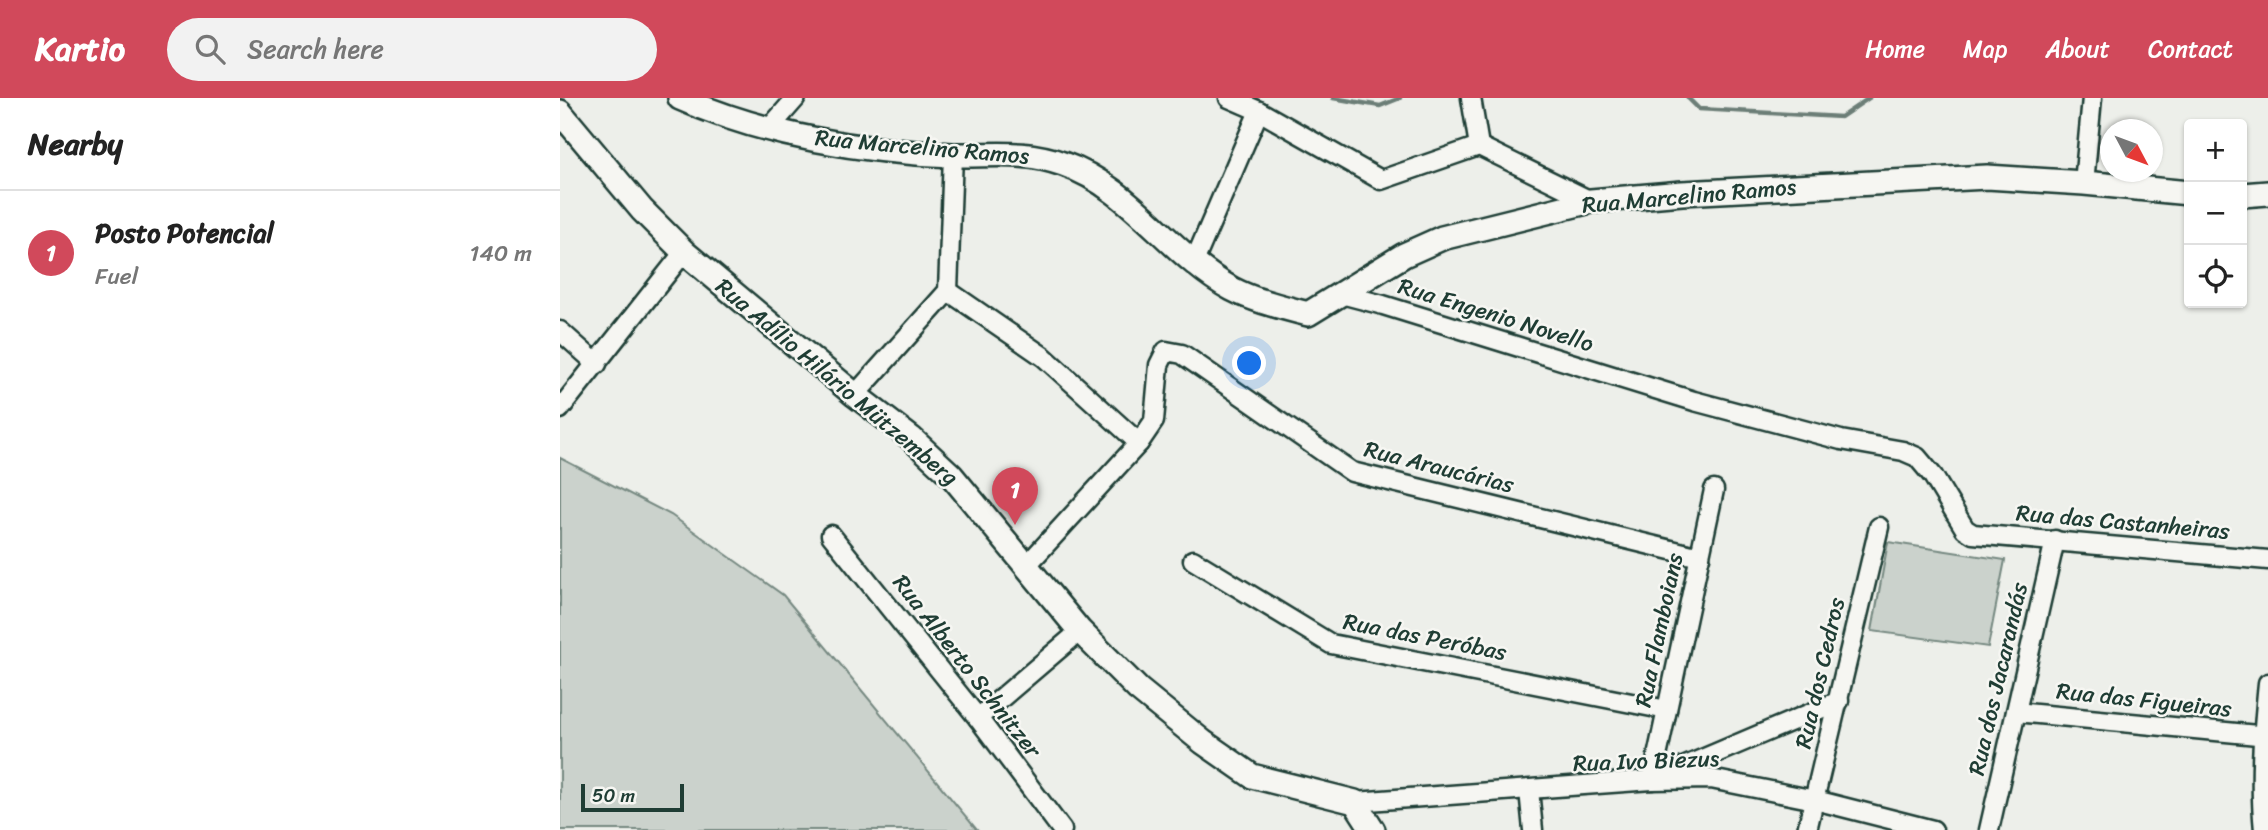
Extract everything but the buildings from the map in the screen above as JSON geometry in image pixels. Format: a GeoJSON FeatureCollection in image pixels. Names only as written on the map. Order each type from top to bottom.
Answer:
{"type":"FeatureCollection","features":[{"type":"Feature","properties":{"kind":"main road","name":"Rua Marcelino Ramos"},"geometry":{"type":"LineString","coordinates":[[680,98],[708,111],[768,130],[855,145],[953,155],[1017,153],[1061,163],[1087,173],[1126,201],[1194,262],[1232,289],[1308,314],[1404,255],[1442,238],[1591,201],[1682,193],[1987,177],[2184,193]]}},
{"type":"Feature","properties":{"kind":"main road","name":"Rua Adílio Hilário Mützemberg"},"geometry":{"type":"LineString","coordinates":[[560,112],[642,210],[684,252],[855,395],[911,438],[951,475],[1080,631],[1138,689],[1203,742],[1252,776],[1355,802]]}},
{"type":"Feature","properties":{"kind":"main road"},"geometry":{"type":"LineString","coordinates":[[2247,195],[2268,193]]}},
{"type":"Feature","properties":{"kind":"main road"},"geometry":{"type":"LineString","coordinates":[[1355,802],[1373,830]]}},
{"type":"Feature","properties":{"kind":"street"},"geometry":{"type":"LineString","coordinates":[[768,130],[796,98]]}},
{"type":"Feature","properties":{"kind":"street"},"geometry":{"type":"LineString","coordinates":[[1229,98],[1259,111],[1381,180],[1479,146],[1591,201]]}},
{"type":"Feature","properties":{"kind":"street"},"geometry":{"type":"LineString","coordinates":[[1471,98],[1479,146]]}},
{"type":"Feature","properties":{"kind":"street"},"geometry":{"type":"LineString","coordinates":[[2084,183],[2092,98]]}},
{"type":"Feature","properties":{"kind":"street"},"geometry":{"type":"LineString","coordinates":[[1194,262],[1259,111]]}},
{"type":"Feature","properties":{"kind":"street"},"geometry":{"type":"LineString","coordinates":[[855,395],[948,291],[953,155]]}},
{"type":"Feature","properties":{"kind":"street"},"geometry":{"type":"LineString","coordinates":[[560,409],[684,252]]}},
{"type":"Feature","properties":{"kind":"street"},"geometry":{"type":"LineString","coordinates":[[948,291],[1044,357],[1139,443]]}},
{"type":"Feature","properties":{"kind":"street","name":"Rua Engenio Novello"},"geometry":{"type":"LineString","coordinates":[[1341,294],[1637,384],[1841,440],[1903,451],[1917,457],[1933,475],[1965,529],[1973,534]]}},
{"type":"Feature","properties":{"kind":"street"},"geometry":{"type":"LineString","coordinates":[[560,331],[597,363]]}},
{"type":"Feature","properties":{"kind":"street","name":"Rua Araucárias"},"geometry":{"type":"LineString","coordinates":[[1027,565],[1139,443],[1154,421],[1158,365],[1166,351],[1182,354],[1352,472],[1700,557]]}},
{"type":"Feature","properties":{"kind":"street","name":"Rua Flamboians"},"geometry":{"type":"LineString","coordinates":[[1652,780],[1714,490]]}},
{"type":"Feature","properties":{"kind":"street","name":"Rua dos Cedros"},"geometry":{"type":"LineString","coordinates":[[1807,830],[1879,527]]}},
{"type":"Feature","properties":{"kind":"street","name":"Rua das Castanheiras"},"geometry":{"type":"LineString","coordinates":[[1973,534],[2268,559]]}},
{"type":"Feature","properties":{"kind":"street","name":"Rua Alberto Schnitzer"},"geometry":{"type":"LineString","coordinates":[[831,535],[978,718],[1062,830]]}},
{"type":"Feature","properties":{"kind":"street","name":"Rua dos Jacarandás"},"geometry":{"type":"LineString","coordinates":[[1989,830],[2055,540]]}},
{"type":"Feature","properties":{"kind":"street","name":"Rua das Peróbas"},"geometry":{"type":"LineString","coordinates":[[1193,560],[1331,644],[1667,710]]}},
{"type":"Feature","properties":{"kind":"street"},"geometry":{"type":"LineString","coordinates":[[978,718],[1080,631]]}},
{"type":"Feature","properties":{"kind":"street"},"geometry":{"type":"LineString","coordinates":[[2264,830],[2261,799],[2268,683]]}},
{"type":"Feature","properties":{"kind":"street"},"geometry":{"type":"LineString","coordinates":[[1652,780],[1839,701]]}},
{"type":"Feature","properties":{"kind":"street","name":"Rua das Figueiras"},"geometry":{"type":"LineString","coordinates":[[2016,712],[2265,736]]}},
{"type":"Feature","properties":{"kind":"street","name":"Rua Ivo Biezus"},"geometry":{"type":"LineString","coordinates":[[1355,802],[1652,780],[1711,779],[1815,800],[1933,830]]}},
{"type":"Feature","properties":{"kind":"street"},"geometry":{"type":"LineString","coordinates":[[1529,790],[1534,830]]}},
{"type":"Feature","properties":{"kind":"shaded area"},"geometry":{"type":"Polygon","coordinates":[[[560,458],[671,515],[783,595],[977,830],[560,830],[560,458]]]}},
{"type":"Feature","properties":{"kind":"shaded area"},"geometry":{"type":"Polygon","coordinates":[[[1888,542],[2005,560],[1988,647],[1872,631],[1888,542]]]}},
{"type":"Feature","properties":{"kind":"waterway"},"geometry":{"type":"LineString","coordinates":[[1333,98],[1380,106],[1400,98]]}},
{"type":"Feature","properties":{"kind":"waterway"},"geometry":{"type":"LineString","coordinates":[[1688,98],[1699,109],[1841,117],[1869,98]]}},
{"type":"Feature","properties":{"kind":"place","name":"Posto Potencial"},"geometry":{"type":"Point","coordinates":[1015,525]}}]}
